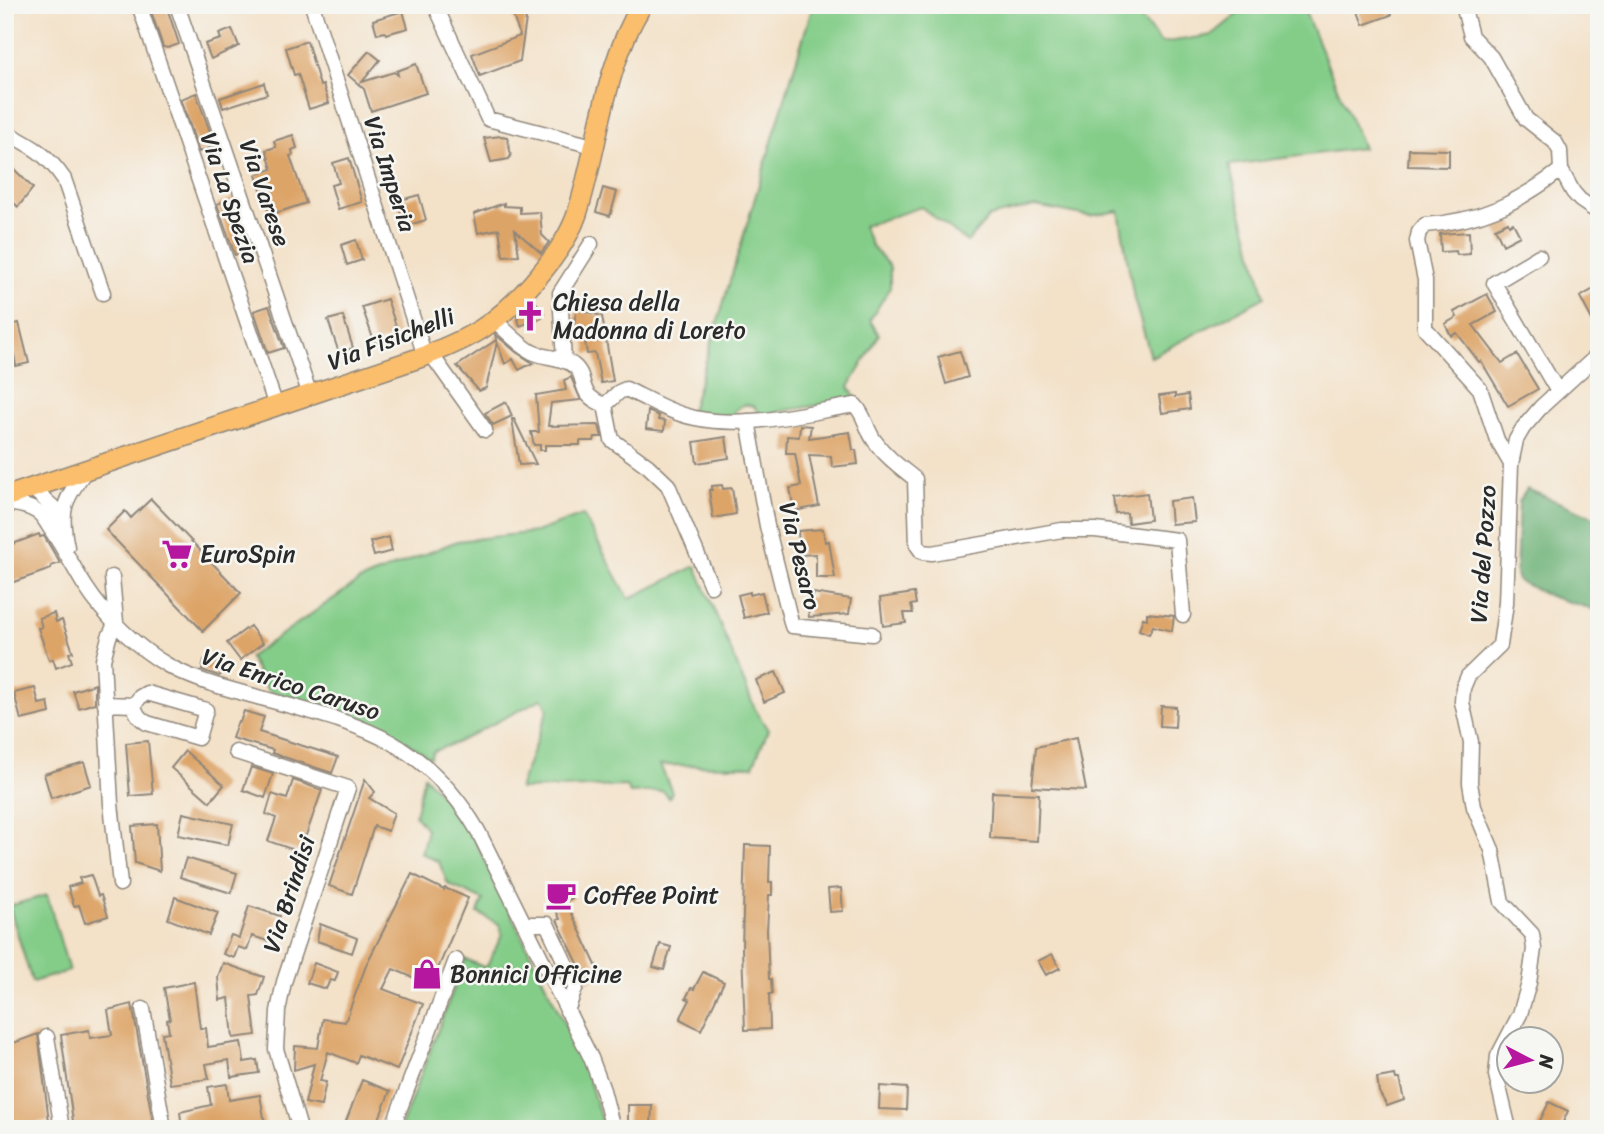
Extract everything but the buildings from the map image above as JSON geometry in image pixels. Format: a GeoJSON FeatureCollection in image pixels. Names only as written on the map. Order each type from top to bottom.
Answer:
{"type":"FeatureCollection","features":[{"type":"Feature","properties":{"kind":"main road","name":"Via Fisichelli"},"geometry":{"type":"LineString","coordinates":[[5,500],[86,470],[428,355],[468,338],[494,320],[537,278],[564,242],[576,215],[618,53],[642,5]]}},
{"type":"Feature","properties":{"kind":"street","name":"Via La Spezia"},"geometry":{"type":"LineString","coordinates":[[139,5],[276,406]]}},
{"type":"Feature","properties":{"kind":"street","name":"Via Varese"},"geometry":{"type":"LineString","coordinates":[[177,5],[310,395]]}},
{"type":"Feature","properties":{"kind":"street","name":"Via Imperia"},"geometry":{"type":"LineString","coordinates":[[312,5],[428,355],[485,430]]}},
{"type":"Feature","properties":{"kind":"street"},"geometry":{"type":"LineString","coordinates":[[435,5],[488,119],[593,146]]}},
{"type":"Feature","properties":{"kind":"street"},"geometry":{"type":"LineString","coordinates":[[1462,5],[1471,36],[1491,57],[1526,119],[1555,142],[1560,151],[1562,170],[1580,200],[1599,213]]}},
{"type":"Feature","properties":{"kind":"street"},"geometry":{"type":"LineString","coordinates":[[5,132],[41,152],[54,163],[64,179],[103,293]]}},
{"type":"Feature","properties":{"kind":"street"},"geometry":{"type":"LineString","coordinates":[[1511,464],[1497,440],[1480,389],[1425,328],[1425,280],[1417,242],[1419,232],[1425,225],[1477,218],[1506,207],[1562,170]]}},
{"type":"Feature","properties":{"kind":"street"},"geometry":{"type":"LineString","coordinates":[[564,361],[560,293],[591,244]]}},
{"type":"Feature","properties":{"kind":"street"},"geometry":{"type":"LineString","coordinates":[[1539,256],[1494,283],[1557,390]]}},
{"type":"Feature","properties":{"kind":"street"},"geometry":{"type":"LineString","coordinates":[[494,320],[531,352],[571,363],[577,369],[586,394],[605,405]]}},
{"type":"Feature","properties":{"kind":"street","name":"Via del Pozzo"},"geometry":{"type":"LineString","coordinates":[[1509,1129],[1496,1075],[1498,1056],[1520,1014],[1529,983],[1534,950],[1532,934],[1502,902],[1492,849],[1472,798],[1471,742],[1462,702],[1463,688],[1468,677],[1500,645],[1506,603],[1511,464],[1517,440],[1523,428],[1557,390],[1599,354]]}},
{"type":"Feature","properties":{"kind":"street"},"geometry":{"type":"LineString","coordinates":[[605,405],[626,389],[698,419],[748,421],[855,405],[862,412],[872,438],[891,460],[915,479],[917,545],[922,552],[932,553],[1062,530],[1095,530],[1177,540],[1183,615]]}},
{"type":"Feature","properties":{"kind":"street"},"geometry":{"type":"LineString","coordinates":[[605,405],[612,440],[648,466],[668,485],[711,586]]}},
{"type":"Feature","properties":{"kind":"street","name":"Via Pesaro"},"geometry":{"type":"LineString","coordinates":[[748,421],[767,526],[792,626],[872,634]]}},
{"type":"Feature","properties":{"kind":"street"},"geometry":{"type":"LineString","coordinates":[[61,523],[65,502],[86,470]]}},
{"type":"Feature","properties":{"kind":"street"},"geometry":{"type":"LineString","coordinates":[[33,489],[40,513],[68,555]]}},
{"type":"Feature","properties":{"kind":"street"},"geometry":{"type":"LineString","coordinates":[[33,489],[54,507],[61,523],[68,555]]}},
{"type":"Feature","properties":{"kind":"street"},"geometry":{"type":"LineString","coordinates":[[5,500],[40,513]]}},
{"type":"Feature","properties":{"kind":"street","name":"Via Enrico Caruso"},"geometry":{"type":"LineString","coordinates":[[68,555],[86,587],[116,622],[130,637],[169,666],[203,682],[345,722],[382,736],[433,771],[465,808],[524,923],[591,1058],[613,1129]]}},
{"type":"Feature","properties":{"kind":"street"},"geometry":{"type":"LineString","coordinates":[[113,577],[116,622],[105,648],[105,704],[120,884]]}},
{"type":"Feature","properties":{"kind":"street"},"geometry":{"type":"LineString","coordinates":[[147,693],[206,710],[198,738],[147,723],[135,714],[134,705],[147,693]]}},
{"type":"Feature","properties":{"kind":"street"},"geometry":{"type":"LineString","coordinates":[[105,704],[134,705]]}},
{"type":"Feature","properties":{"kind":"street","name":"Via Brindisi"},"geometry":{"type":"LineString","coordinates":[[236,752],[348,788],[284,982],[278,1011],[276,1049],[300,1129]]}},
{"type":"Feature","properties":{"kind":"street"},"geometry":{"type":"LineString","coordinates":[[524,923],[547,924],[576,986],[567,1011]]}},
{"type":"Feature","properties":{"kind":"street"},"geometry":{"type":"LineString","coordinates":[[392,1129],[456,960]]}},
{"type":"Feature","properties":{"kind":"street"},"geometry":{"type":"LineString","coordinates":[[144,1009],[164,1129]]}},
{"type":"Feature","properties":{"kind":"street"},"geometry":{"type":"LineString","coordinates":[[47,1037],[62,1129]]}},
{"type":"Feature","properties":{"kind":"green space"},"geometry":{"type":"Polygon","coordinates":[[[813,5],[1135,5],[1135,11],[1161,43],[1212,35],[1249,5],[1302,5],[1363,148],[1229,165],[1265,297],[1151,357],[1134,299],[1119,211],[1089,216],[1035,206],[989,217],[967,242],[921,207],[863,226],[871,245],[890,267],[890,288],[870,320],[879,335],[849,387],[856,399],[759,415],[755,407],[748,405],[739,408],[731,416],[690,414],[813,5]]]}},
{"type":"Feature","properties":{"kind":"green space"},"geometry":{"type":"Polygon","coordinates":[[[1527,489],[1599,519],[1599,611],[1552,597],[1518,581],[1519,501],[1527,489]]]}},
{"type":"Feature","properties":{"kind":"green space"},"geometry":{"type":"Polygon","coordinates":[[[583,515],[629,599],[696,566],[755,709],[768,730],[753,766],[660,765],[672,792],[669,798],[663,791],[630,793],[626,786],[519,789],[548,709],[543,698],[456,743],[433,751],[430,758],[387,729],[363,719],[268,691],[249,657],[359,581],[457,541],[536,532],[583,515]]]}},
{"type":"Feature","properties":{"kind":"green space"},"geometry":{"type":"Polygon","coordinates":[[[424,776],[459,813],[476,842],[583,1061],[604,1129],[400,1129],[465,959],[486,968],[502,935],[500,925],[478,913],[483,900],[448,884],[439,862],[421,853],[427,830],[415,815],[424,776]]]}},
{"type":"Feature","properties":{"kind":"green space"},"geometry":{"type":"Polygon","coordinates":[[[47,895],[69,971],[32,982],[9,906],[47,895]]]}},
{"type":"Feature","properties":{"kind":"place","name":"Chiesa della Madonna di Loreto"},"geometry":{"type":"Point","coordinates":[530,316]}},
{"type":"Feature","properties":{"kind":"place","name":"EuroSpin"},"geometry":{"type":"Point","coordinates":[177,554]}},
{"type":"Feature","properties":{"kind":"place","name":"Coffee Point"},"geometry":{"type":"Point","coordinates":[561,895]}},
{"type":"Feature","properties":{"kind":"place","name":"Bonnici Officine"},"geometry":{"type":"Point","coordinates":[427,974]}}]}
